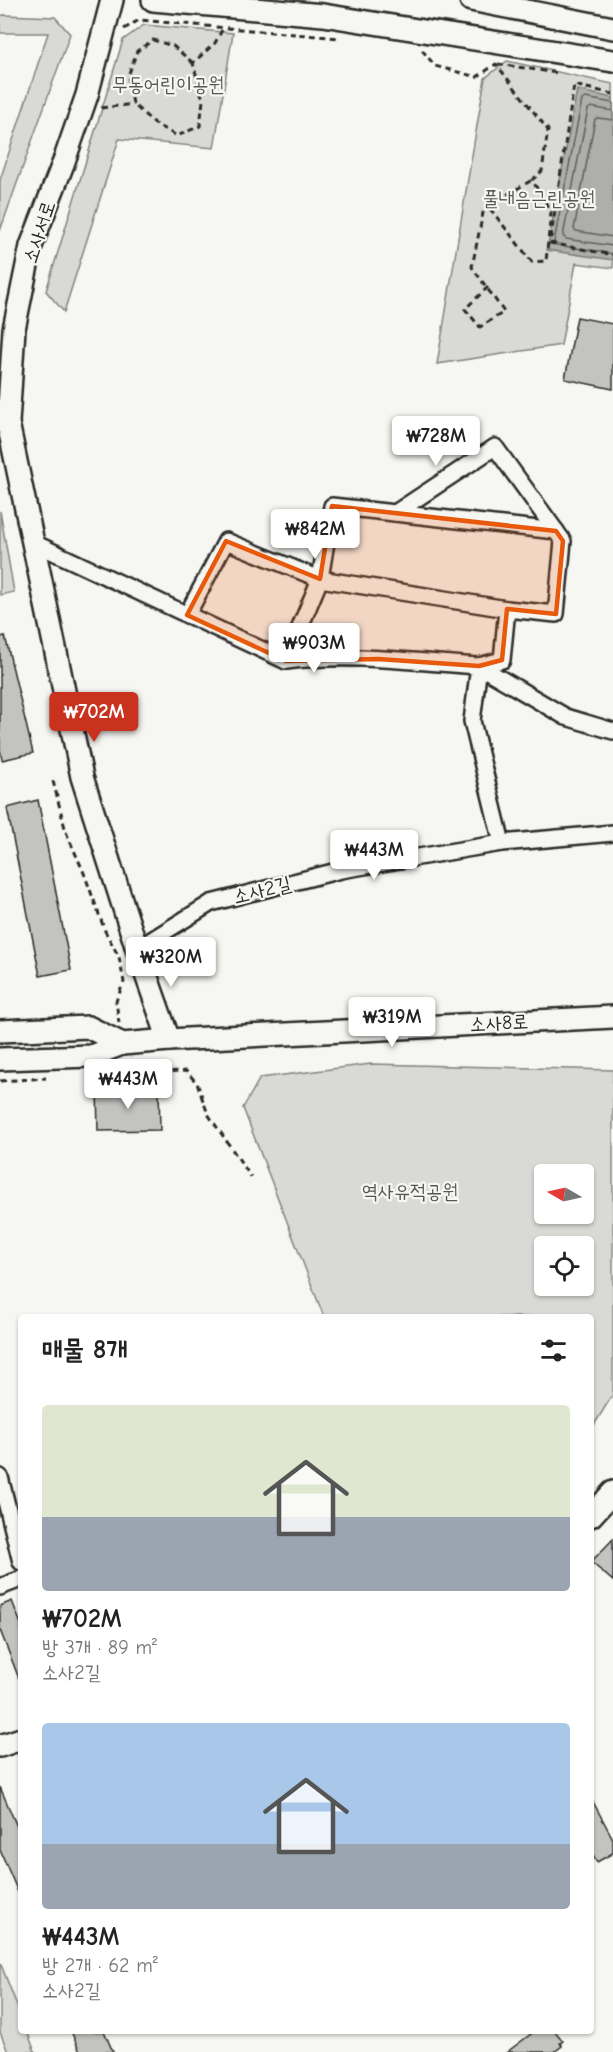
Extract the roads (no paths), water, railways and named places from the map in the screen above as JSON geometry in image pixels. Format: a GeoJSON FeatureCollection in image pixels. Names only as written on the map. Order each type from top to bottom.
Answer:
{"type":"FeatureCollection","features":[{"type":"Feature","properties":{"kind":"street","name":"소사서로"},"geometry":{"type":"LineString","coordinates":[[32,542],[8,423],[14,329],[31,246],[87,95],[112,0]]}},
{"type":"Feature","properties":{"kind":"street"},"geometry":{"type":"LineString","coordinates":[[153,0],[323,15],[613,61]]}},
{"type":"Feature","properties":{"kind":"street"},"geometry":{"type":"LineString","coordinates":[[471,0],[613,28]]}},
{"type":"Feature","properties":{"kind":"street"},"geometry":{"type":"LineString","coordinates":[[187,615],[226,541],[320,579],[507,609],[556,614],[563,541],[495,447],[395,513]]}},
{"type":"Feature","properties":{"kind":"street"},"geometry":{"type":"LineString","coordinates":[[286,661],[320,579],[332,506],[556,531]]}},
{"type":"Feature","properties":{"kind":"street"},"geometry":{"type":"LineString","coordinates":[[32,542],[286,661],[309,658],[378,659],[479,666],[502,660],[507,609]]}},
{"type":"Feature","properties":{"kind":"street"},"geometry":{"type":"LineString","coordinates":[[32,542],[82,777],[136,949],[169,1040]]}},
{"type":"Feature","properties":{"kind":"street"},"geometry":{"type":"LineString","coordinates":[[479,666],[566,717],[613,731]]}},
{"type":"Feature","properties":{"kind":"street"},"geometry":{"type":"LineString","coordinates":[[479,666],[472,721],[502,843]]}},
{"type":"Feature","properties":{"kind":"street","name":"소사2길"},"geometry":{"type":"LineString","coordinates":[[136,949],[211,903],[341,870],[502,843],[613,833]]}},
{"type":"Feature","properties":{"kind":"street","name":"소사8로"},"geometry":{"type":"LineString","coordinates":[[122,1044],[613,1017]]}},
{"type":"Feature","properties":{"kind":"street"},"geometry":{"type":"LineString","coordinates":[[0,1031],[88,1027],[122,1044]]}},
{"type":"Feature","properties":{"kind":"street"},"geometry":{"type":"LineString","coordinates":[[0,1059],[91,1056],[122,1044]]}},
{"type":"Feature","properties":{"kind":"street"},"geometry":{"type":"LineString","coordinates":[[0,1477],[18,1551]]}},
{"type":"Feature","properties":{"kind":"street"},"geometry":{"type":"LineString","coordinates":[[594,1513],[613,1492]]}},
{"type":"Feature","properties":{"kind":"street"},"geometry":{"type":"LineString","coordinates":[[0,1587],[18,1580]]}},
{"type":"Feature","properties":{"kind":"street"},"geometry":{"type":"LineString","coordinates":[[0,1746],[18,1740]]}},
{"type":"Feature","properties":{"kind":"water"},"geometry":{"type":"Polygon","coordinates":[[[577,90],[613,98],[613,260],[547,250],[577,90]]]}},
{"type":"Feature","properties":{"kind":"park label","name":"무동어린이공원"},"geometry":{"type":"Point","coordinates":[168,84]}},
{"type":"Feature","properties":{"kind":"park label","name":"풀내음근린공원"},"geometry":{"type":"Point","coordinates":[539,198]}},
{"type":"Feature","properties":{"kind":"park label","name":"역사유적공원"},"geometry":{"type":"Point","coordinates":[410,1191]}}]}
